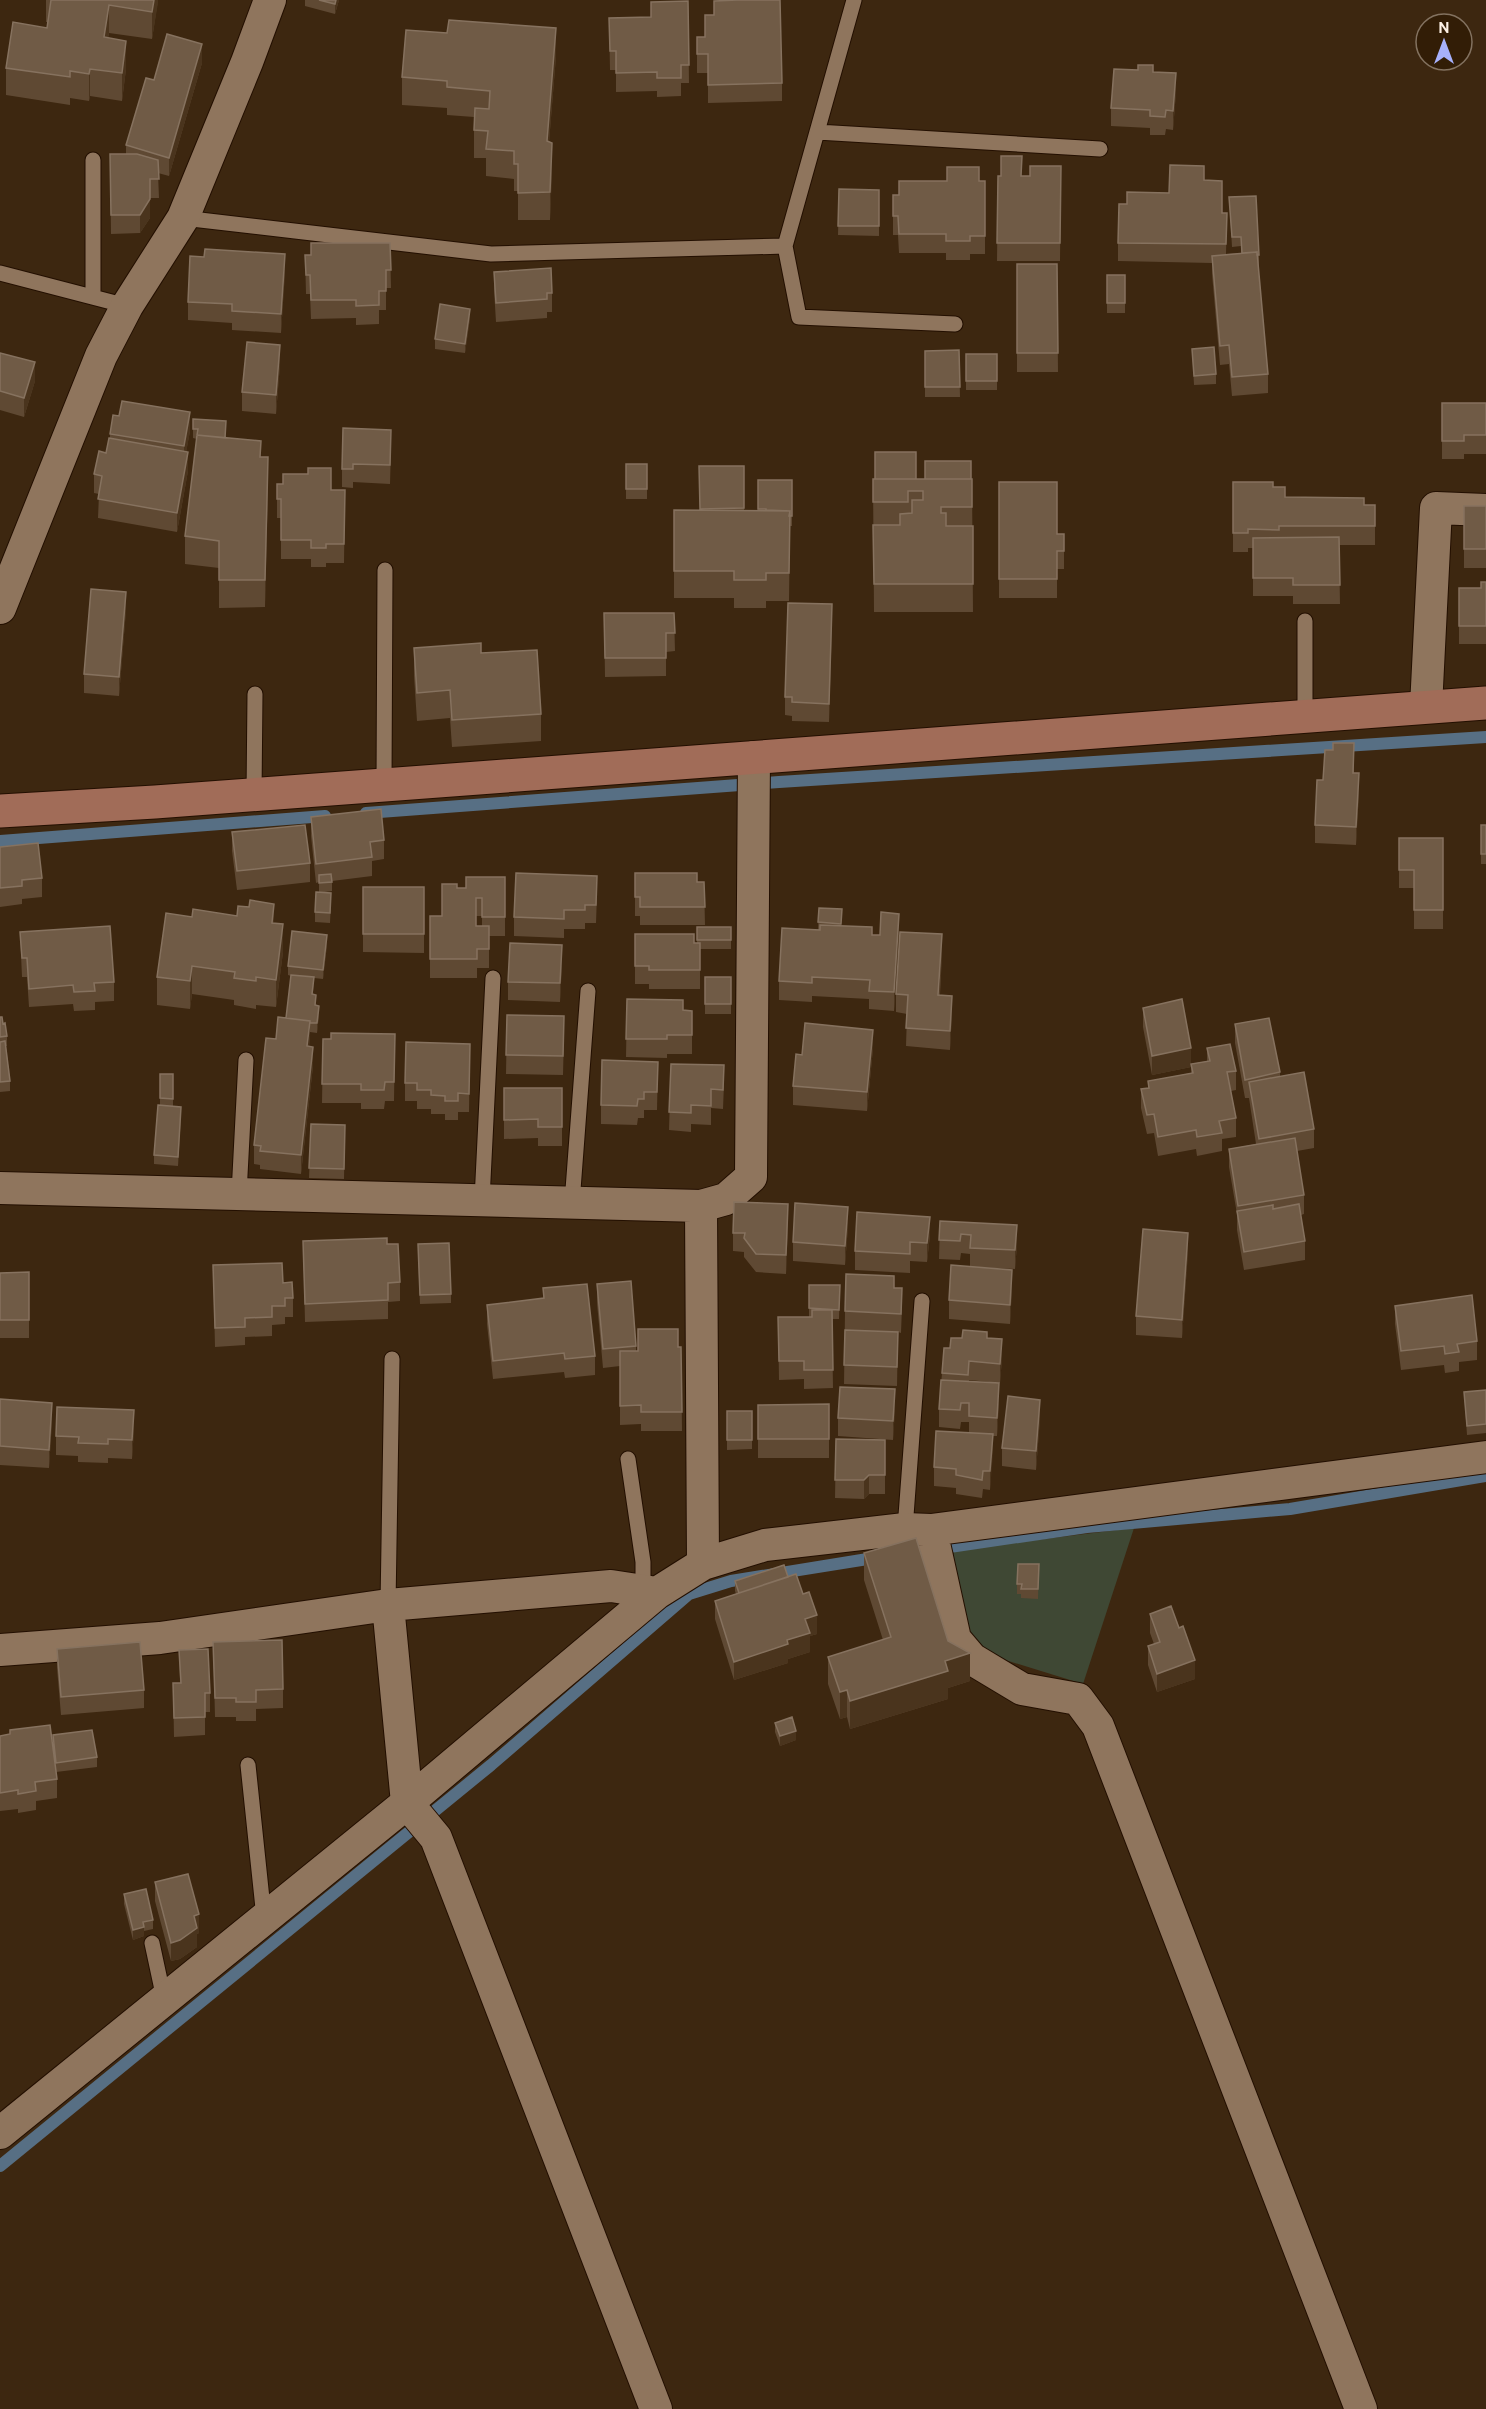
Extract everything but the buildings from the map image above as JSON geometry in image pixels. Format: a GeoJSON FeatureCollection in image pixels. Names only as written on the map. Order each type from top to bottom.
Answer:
{"type":"FeatureCollection","features":[{"type":"Feature","properties":{"kind":"street"},"geometry":{"type":"LineString","coordinates":[[0,608],[101,356],[127,306],[183,218],[270,0]]}},
{"type":"Feature","properties":{"kind":"street"},"geometry":{"type":"LineString","coordinates":[[1426,707],[1436,508],[1486,510]]}},
{"type":"Feature","properties":{"kind":"street"},"geometry":{"type":"LineString","coordinates":[[0,811],[254,795],[1486,703]]}},
{"type":"Feature","properties":{"kind":"street"},"geometry":{"type":"LineString","coordinates":[[0,1188],[701,1206],[726,1199],[751,1177],[754,757]]}},
{"type":"Feature","properties":{"kind":"street"},"geometry":{"type":"LineString","coordinates":[[701,1206],[703,1564]]}},
{"type":"Feature","properties":{"kind":"street"},"geometry":{"type":"LineString","coordinates":[[0,2133],[407,1803],[650,1592],[703,1564],[765,1545],[918,1529],[1486,1457]]}},
{"type":"Feature","properties":{"kind":"street"},"geometry":{"type":"LineString","coordinates":[[918,1529],[955,1639],[972,1659],[1022,1689],[1078,1700],[1098,1726],[1361,2409]]}},
{"type":"Feature","properties":{"kind":"street"},"geometry":{"type":"LineString","coordinates":[[0,1650],[160,1638],[388,1605],[612,1586],[650,1592]]}},
{"type":"Feature","properties":{"kind":"street"},"geometry":{"type":"LineString","coordinates":[[388,1605],[407,1803],[435,1838],[656,2409]]}},
{"type":"Feature","properties":{"kind":"lane"},"geometry":{"type":"LineString","coordinates":[[854,0],[785,246],[799,316],[955,324]]}},
{"type":"Feature","properties":{"kind":"lane"},"geometry":{"type":"LineString","coordinates":[[817,132],[1100,149]]}},
{"type":"Feature","properties":{"kind":"lane"},"geometry":{"type":"LineString","coordinates":[[93,160],[93,297]]}},
{"type":"Feature","properties":{"kind":"lane"},"geometry":{"type":"LineString","coordinates":[[183,218],[491,254],[785,246]]}},
{"type":"Feature","properties":{"kind":"lane"},"geometry":{"type":"LineString","coordinates":[[0,273],[127,306]]}},
{"type":"Feature","properties":{"kind":"lane"},"geometry":{"type":"LineString","coordinates":[[384,785],[385,570]]}},
{"type":"Feature","properties":{"kind":"lane"},"geometry":{"type":"LineString","coordinates":[[1305,621],[1305,718]]}},
{"type":"Feature","properties":{"kind":"lane"},"geometry":{"type":"LineString","coordinates":[[254,795],[255,694]]}},
{"type":"Feature","properties":{"kind":"lane"},"geometry":{"type":"LineString","coordinates":[[482,1200],[493,978]]}},
{"type":"Feature","properties":{"kind":"lane"},"geometry":{"type":"LineString","coordinates":[[572,1203],[588,991]]}},
{"type":"Feature","properties":{"kind":"lane"},"geometry":{"type":"LineString","coordinates":[[239,1194],[246,1060]]}},
{"type":"Feature","properties":{"kind":"lane"},"geometry":{"type":"LineString","coordinates":[[918,1529],[922,1301]]}},
{"type":"Feature","properties":{"kind":"lane"},"geometry":{"type":"LineString","coordinates":[[388,1605],[392,1359]]}},
{"type":"Feature","properties":{"kind":"lane"},"geometry":{"type":"LineString","coordinates":[[628,1459],[643,1562],[650,1592]]}},
{"type":"Feature","properties":{"kind":"lane"},"geometry":{"type":"LineString","coordinates":[[248,1765],[264,1918]]}},
{"type":"Feature","properties":{"kind":"lane"},"geometry":{"type":"LineString","coordinates":[[152,1943],[164,1999]]}},
{"type":"Feature","properties":{"kind":"green space"},"geometry":{"type":"Polygon","coordinates":[[[1134,1528],[1083,1684],[1002,1659],[973,1644],[948,1568],[955,1550],[1134,1528]]]}},
{"type":"Feature","properties":{"kind":"waterway"},"geometry":{"type":"LineString","coordinates":[[366,813],[779,782],[1486,737]]}},
{"type":"Feature","properties":{"kind":"waterway"},"geometry":{"type":"LineString","coordinates":[[0,841],[325,816]]}},
{"type":"Feature","properties":{"kind":"waterway"},"geometry":{"type":"LineString","coordinates":[[936,1549],[1087,1527],[1290,1509],[1486,1476]]}},
{"type":"Feature","properties":{"kind":"waterway"},"geometry":{"type":"LineString","coordinates":[[0,2166],[491,1765],[689,1594],[731,1581],[880,1557]]}}]}
